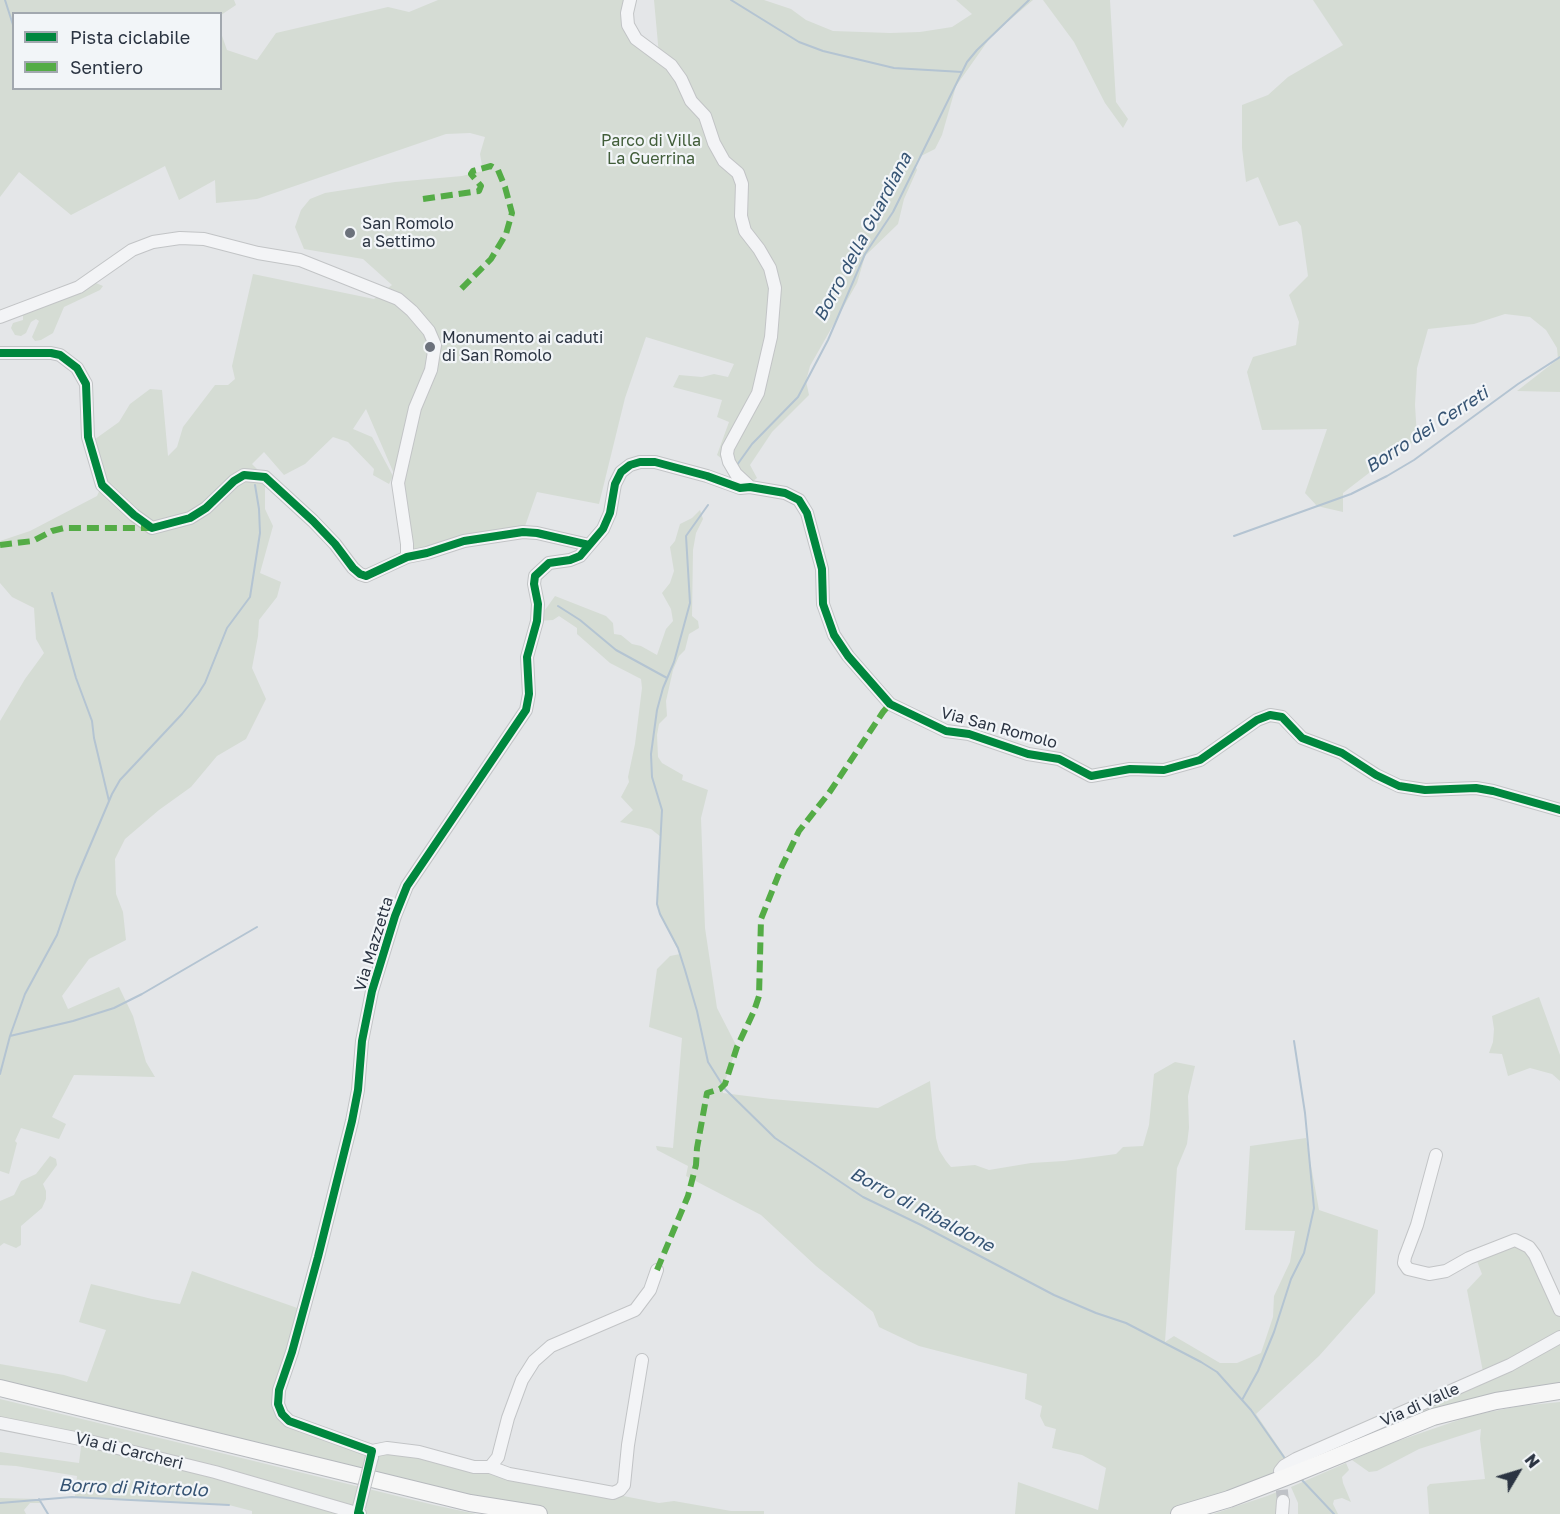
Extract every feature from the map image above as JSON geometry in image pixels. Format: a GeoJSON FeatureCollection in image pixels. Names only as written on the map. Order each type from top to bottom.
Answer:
{"type":"FeatureCollection","features":[{"type":"Feature","properties":{"kind":"highway"},"geometry":{"type":"LineString","coordinates":[[0,1388],[470,1503],[539,1514]]}},
{"type":"Feature","properties":{"kind":"highway"},"geometry":{"type":"LineString","coordinates":[[1179,1514],[1251,1490],[1433,1416],[1496,1401],[1560,1391]]}},
{"type":"Feature","properties":{"kind":"highway"},"geometry":{"type":"LineString","coordinates":[[0,1399],[476,1514]]}},
{"type":"Feature","properties":{"kind":"highway"},"geometry":{"type":"LineString","coordinates":[[1213,1514],[1283,1490],[1392,1443],[1444,1424],[1473,1415],[1520,1406],[1560,1402]]}},
{"type":"Feature","properties":{"kind":"street"},"geometry":{"type":"LineString","coordinates":[[630,0],[627,13],[628,25],[636,39],[671,65],[691,100],[705,116],[714,143],[724,161],[738,173],[742,184],[741,216],[745,231],[770,268],[775,288],[771,337],[758,393],[728,448],[727,454],[736,474],[750,487]]}},
{"type":"Feature","properties":{"kind":"street"},"geometry":{"type":"LineString","coordinates":[[0,316],[79,287],[132,250],[153,242],[180,238],[204,239],[258,253],[300,260],[398,299],[429,331],[435,345],[431,370],[416,408],[398,483],[407,544],[406,557]]}},
{"type":"Feature","properties":{"kind":"street"},"geometry":{"type":"LineString","coordinates":[[0,353],[51,353],[60,355],[77,368],[86,384],[88,436],[102,485],[134,515],[152,528],[190,518],[206,508],[234,481],[244,475],[265,477],[313,521],[360,574],[366,576],[406,557],[464,541],[523,532],[589,545]]}},
{"type":"Feature","properties":{"kind":"street","name":"Via San Romolo"},"geometry":{"type":"LineString","coordinates":[[589,545],[603,529],[610,513],[615,484],[621,472],[630,465],[640,462],[655,462],[707,476],[740,488],[750,487],[785,493],[799,500],[807,513],[822,569],[823,604],[834,634],[848,656],[890,704],[945,731],[969,734],[1028,754],[1059,759],[1091,776],[1130,769],[1164,770],[1200,760],[1257,720],[1270,715],[1282,717],[1302,738],[1342,753],[1376,775],[1399,786],[1425,790],[1476,788],[1560,810]]}},
{"type":"Feature","properties":{"kind":"street","name":"Via Mazzetta"},"geometry":{"type":"LineString","coordinates":[[372,1454],[289,1421],[282,1414],[278,1404],[279,1390],[315,1268],[352,1121],[358,1090],[362,1041],[372,991],[395,916],[407,886],[526,710],[529,694],[526,657],[537,621],[535,576],[549,563],[570,560],[580,555],[589,545]]}},
{"type":"Feature","properties":{"kind":"street"},"geometry":{"type":"LineString","coordinates":[[1436,1155],[1417,1226],[1405,1257],[1404,1263],[1408,1269],[1429,1274],[1446,1271],[1469,1258],[1515,1240],[1529,1247],[1535,1255],[1560,1310]]}},
{"type":"Feature","properties":{"kind":"street"},"geometry":{"type":"LineString","coordinates":[[490,1467],[498,1457],[510,1409],[522,1380],[534,1361],[558,1343],[635,1310],[650,1290],[657,1270]]}},
{"type":"Feature","properties":{"kind":"street","name":"Via di Valle"},"geometry":{"type":"LineString","coordinates":[[1286,1466],[1510,1365],[1560,1337]]}},
{"type":"Feature","properties":{"kind":"street"},"geometry":{"type":"LineString","coordinates":[[359,1511],[372,1454],[387,1448],[419,1452],[474,1467],[490,1467],[509,1474],[586,1489],[613,1493],[620,1490],[624,1485],[642,1360]]}},
{"type":"Feature","properties":{"kind":"street","name":"Via di Carcheri"},"geometry":{"type":"LineString","coordinates":[[0,1423],[85,1440],[359,1511]]}},
{"type":"Feature","properties":{"kind":"street"},"geometry":{"type":"LineString","coordinates":[[1282,1514],[1283,1501]]}},
{"type":"Feature","properties":{"kind":"green space","name":"Parco di Villa La Guerrina"},"geometry":{"type":"Polygon","coordinates":[[[0,0],[234,0],[236,5],[222,14],[222,12],[12,12],[12,90],[222,90],[222,36],[227,50],[257,60],[276,33],[388,7],[409,12],[438,0],[630,0],[628,25],[659,55],[654,0],[764,0],[791,9],[806,20],[833,31],[890,33],[920,32],[952,27],[972,14],[956,0],[1033,0],[992,35],[956,86],[942,135],[935,149],[919,157],[915,165],[917,170],[904,199],[898,224],[865,256],[857,283],[810,366],[806,381],[809,395],[772,432],[750,465],[757,478],[752,482],[717,455],[729,422],[717,417],[722,400],[673,387],[679,375],[702,377],[714,374],[728,377],[734,364],[646,337],[625,398],[599,504],[537,492],[523,532],[407,557],[398,483],[366,409],[353,429],[372,437],[393,476],[389,484],[373,475],[374,469],[348,442],[333,437],[305,464],[284,475],[264,452],[252,464],[265,477],[265,509],[273,526],[260,573],[281,582],[277,597],[259,620],[252,668],[266,699],[246,739],[217,756],[191,787],[125,839],[115,859],[116,894],[123,912],[126,940],[89,959],[62,996],[68,1009],[119,987],[133,1016],[146,1062],[155,1077],[74,1075],[52,1117],[66,1124],[59,1139],[21,1128],[15,1141],[17,1143],[9,1174],[0,1171],[0,721],[25,679],[44,653],[36,639],[34,608],[12,597],[0,583],[0,541],[30,531],[97,496],[102,485],[91,442],[119,422],[130,404],[150,389],[162,390],[168,456],[177,447],[183,427],[215,385],[228,385],[235,379],[232,366],[253,274],[374,299],[392,285],[363,259],[304,249],[295,227],[301,210],[310,199],[325,193],[395,182],[462,176],[483,171],[480,154],[485,137],[470,133],[446,134],[257,199],[216,203],[215,180],[179,200],[165,166],[71,215],[19,172],[0,197],[0,0]]]}},
{"type":"Feature","properties":{"kind":"green space"},"geometry":{"type":"Polygon","coordinates":[[[1043,0],[1110,0],[1116,102],[1128,119],[1123,128],[1105,103],[1074,42],[1043,0]]]}},
{"type":"Feature","properties":{"kind":"green space"},"geometry":{"type":"Polygon","coordinates":[[[1313,0],[1560,0],[1560,392],[1517,391],[1558,359],[1557,348],[1546,330],[1530,317],[1505,314],[1474,324],[1428,329],[1417,368],[1415,405],[1417,437],[1405,450],[1378,466],[1343,493],[1343,512],[1317,506],[1305,493],[1327,429],[1262,430],[1247,372],[1253,357],[1296,345],[1299,322],[1289,295],[1308,276],[1301,226],[1297,221],[1279,226],[1258,177],[1246,182],[1242,148],[1242,105],[1268,95],[1288,77],[1343,45],[1313,0]]]}},
{"type":"Feature","properties":{"kind":"green space"},"geometry":{"type":"Polygon","coordinates":[[[91,278],[103,286],[100,290],[64,307],[53,333],[35,341],[32,337],[39,321],[36,319],[31,322],[26,333],[21,336],[15,335],[11,328],[13,323],[23,320],[23,316],[19,316],[91,278]]]}},
{"type":"Feature","properties":{"kind":"green space"},"geometry":{"type":"Polygon","coordinates":[[[700,510],[703,519],[696,533],[693,550],[692,616],[698,621],[699,628],[689,634],[685,650],[679,656],[673,670],[666,701],[667,716],[659,724],[657,735],[658,757],[662,763],[683,775],[682,780],[708,790],[701,818],[705,928],[717,1008],[737,1047],[723,1093],[878,1108],[930,1081],[936,1138],[939,1150],[946,1161],[951,1167],[975,1165],[989,1170],[1116,1154],[1123,1147],[1143,1146],[1149,1125],[1154,1074],[1175,1062],[1195,1066],[1188,1096],[1187,1144],[1177,1168],[1165,1342],[1174,1336],[1220,1363],[1237,1363],[1261,1353],[1273,1317],[1274,1296],[1290,1262],[1295,1231],[1245,1230],[1250,1146],[1306,1138],[1319,1210],[1378,1230],[1375,1293],[1319,1356],[1256,1414],[1286,1458],[1294,1474],[1179,1514],[1015,1514],[1018,1482],[1098,1510],[1106,1468],[1082,1455],[1052,1448],[1056,1429],[1045,1426],[1040,1416],[1042,1406],[1025,1399],[1027,1374],[919,1346],[879,1327],[873,1312],[816,1266],[761,1215],[686,1176],[688,1166],[657,1150],[656,1146],[673,1148],[682,1038],[649,1027],[657,969],[670,956],[680,954],[657,904],[661,837],[651,829],[620,822],[633,810],[621,797],[629,782],[642,688],[641,679],[610,663],[577,634],[577,628],[559,616],[553,620],[537,621],[538,610],[545,610],[555,596],[606,616],[613,623],[614,634],[621,635],[632,644],[657,655],[666,629],[673,621],[671,609],[662,593],[670,583],[674,571],[670,547],[675,541],[680,524],[692,518],[700,510]]]}},
{"type":"Feature","properties":{"kind":"green space"},"geometry":{"type":"Polygon","coordinates":[[[1539,997],[1560,1055],[1560,1081],[1552,1074],[1530,1068],[1508,1076],[1502,1054],[1489,1053],[1493,1042],[1492,1016],[1539,997]]]}},
{"type":"Feature","properties":{"kind":"green space"},"geometry":{"type":"Polygon","coordinates":[[[50,1156],[56,1159],[57,1165],[43,1184],[46,1199],[42,1208],[21,1226],[21,1245],[16,1248],[4,1243],[0,1246],[0,1201],[14,1195],[21,1181],[36,1174],[50,1156]]]}},
{"type":"Feature","properties":{"kind":"green space"},"geometry":{"type":"Polygon","coordinates":[[[1523,1242],[1560,1310],[1560,1391],[1496,1401],[1358,1447],[1355,1434],[1484,1377],[1467,1290],[1482,1274],[1475,1256],[1523,1242]]]}},
{"type":"Feature","properties":{"kind":"green space"},"geometry":{"type":"Polygon","coordinates":[[[192,1271],[303,1310],[279,1390],[282,1414],[335,1439],[659,1503],[674,1501],[731,1511],[764,1511],[764,1514],[539,1514],[0,1388],[0,1364],[64,1375],[87,1382],[106,1330],[79,1322],[91,1284],[180,1304],[192,1271]]]}},
{"type":"Feature","properties":{"kind":"green space"},"geometry":{"type":"Polygon","coordinates":[[[0,1399],[476,1514],[252,1514],[252,1511],[229,1505],[75,1497],[77,1476],[0,1465],[0,1452],[79,1463],[82,1439],[0,1423],[0,1399]]]}},
{"type":"Feature","properties":{"kind":"green space"},"geometry":{"type":"Polygon","coordinates":[[[1560,1402],[1560,1514],[1429,1514],[1427,1487],[1430,1484],[1485,1479],[1481,1429],[1419,1449],[1377,1471],[1369,1472],[1352,1460],[1392,1443],[1473,1415],[1520,1406],[1560,1402]]]}},
{"type":"Feature","properties":{"kind":"green space"},"geometry":{"type":"Polygon","coordinates":[[[1346,1463],[1349,1470],[1342,1477],[1351,1502],[1342,1498],[1334,1500],[1333,1504],[1338,1514],[1298,1514],[1298,1503],[1291,1487],[1346,1463]]]}},
{"type":"Feature","properties":{"kind":"green space"},"geometry":{"type":"Polygon","coordinates":[[[1282,1490],[1282,1514],[1213,1514],[1267,1496],[1282,1490]]]}},
{"type":"Feature","properties":{"kind":"green space"},"geometry":{"type":"Polygon","coordinates":[[[0,1498],[39,1499],[42,1503],[30,1503],[24,1510],[26,1514],[0,1514],[0,1498]]]}},
{"type":"Feature","properties":{"kind":"waterway"},"geometry":{"type":"LineString","coordinates":[[5,0],[12,22]]}},
{"type":"Feature","properties":{"kind":"waterway"},"geometry":{"type":"LineString","coordinates":[[731,0],[799,42],[823,51],[894,68],[962,72]]}},
{"type":"Feature","properties":{"kind":"waterway","name":"Borro della Guardiana"},"geometry":{"type":"LineString","coordinates":[[737,465],[752,444],[798,397],[828,340],[865,254],[893,212],[967,62],[1029,0]]}},
{"type":"Feature","properties":{"kind":"waterway","name":"Borro dei Cerreti"},"geometry":{"type":"LineString","coordinates":[[1234,536],[1351,494],[1387,476],[1414,460],[1518,384],[1560,357]]}},
{"type":"Feature","properties":{"kind":"waterway"},"geometry":{"type":"LineString","coordinates":[[0,1074],[25,994],[57,935],[76,879],[112,794],[120,780],[198,694],[205,683],[227,628],[250,597],[260,533],[255,485]]}},
{"type":"Feature","properties":{"kind":"waterway","name":"Borro di Ribaldone"},"geometry":{"type":"LineString","coordinates":[[708,505],[686,536],[690,603],[674,662],[657,710],[651,754],[652,777],[662,810],[657,904],[678,948],[697,1011],[708,1062],[725,1089],[775,1138],[863,1197],[1054,1295],[1126,1323],[1217,1372],[1251,1410],[1286,1460]]}},
{"type":"Feature","properties":{"kind":"waterway"},"geometry":{"type":"LineString","coordinates":[[52,593],[76,678],[92,721],[109,801]]}},
{"type":"Feature","properties":{"kind":"waterway"},"geometry":{"type":"LineString","coordinates":[[558,606],[580,620],[616,650],[667,678]]}},
{"type":"Feature","properties":{"kind":"waterway"},"geometry":{"type":"LineString","coordinates":[[10,1036],[73,1021],[114,1008],[257,927]]}},
{"type":"Feature","properties":{"kind":"waterway"},"geometry":{"type":"LineString","coordinates":[[1242,1400],[1258,1371],[1274,1332],[1291,1279],[1304,1253],[1314,1208],[1305,1113],[1294,1041]]}},
{"type":"Feature","properties":{"kind":"waterway","name":"Borro di Ribaldone"},"geometry":{"type":"LineString","coordinates":[[1301,1479],[1334,1514]]}},
{"type":"Feature","properties":{"kind":"waterway","name":"Borro di Ritortolo"},"geometry":{"type":"LineString","coordinates":[[0,1503],[72,1497],[229,1505]]}},
{"type":"Feature","properties":{"kind":"waterway"},"geometry":{"type":"LineString","coordinates":[[39,1499],[48,1514]]}},
{"type":"Feature","properties":{"kind":"tunnel"},"geometry":{"type":"LineString","coordinates":[[1280,1472],[1283,1501]]}},
{"type":"Feature","properties":{"kind":"marked path"},"geometry":{"type":"LineString","coordinates":[[423,199],[479,191],[481,186],[471,174],[473,171],[491,166],[498,170],[505,187],[512,213],[506,234],[491,259],[458,292]]}},
{"type":"Feature","properties":{"kind":"marked path"},"geometry":{"type":"LineString","coordinates":[[0,545],[33,541],[52,531],[64,528],[149,528]]}},
{"type":"Feature","properties":{"kind":"marked path"},"geometry":{"type":"LineString","coordinates":[[657,1270],[688,1196],[696,1165],[707,1093],[720,1089],[725,1084],[737,1047],[759,996],[761,919],[782,866],[799,831],[829,793],[890,704]]}},
{"type":"Feature","properties":{"kind":"cycle path"},"geometry":{"type":"LineString","coordinates":[[0,353],[51,353],[60,355],[77,368],[86,384],[88,437],[102,485],[134,515],[152,528],[190,518],[206,508],[234,481],[244,475],[265,477],[313,521],[335,544],[353,568],[366,576],[407,557],[464,541],[523,532],[589,545]]}},
{"type":"Feature","properties":{"kind":"cycle path"},"geometry":{"type":"LineString","coordinates":[[360,1514],[358,1513],[372,1451],[289,1421],[282,1414],[278,1404],[279,1390],[318,1257],[352,1121],[358,1090],[362,1041],[372,991],[395,916],[407,886],[526,710],[529,694],[527,657],[537,621],[535,576],[549,563],[580,556],[603,529],[610,513],[615,484],[621,472],[630,465],[655,462],[707,476],[740,488],[750,487],[785,493],[799,500],[807,513],[822,569],[823,604],[834,635],[848,656],[890,704],[946,731],[969,734],[1028,754],[1059,759],[1091,776],[1130,769],[1164,770],[1200,760],[1257,720],[1270,715],[1282,717],[1302,738],[1342,753],[1376,775],[1399,786],[1425,790],[1476,788],[1560,810]]}},
{"type":"Feature","properties":{"kind":"place","name":"San Romolo a Settimo"},"geometry":{"type":"Point","coordinates":[350,233]}},
{"type":"Feature","properties":{"kind":"place","name":"Monumento ai caduti di San Romolo"},"geometry":{"type":"Point","coordinates":[430,347]}}]}
